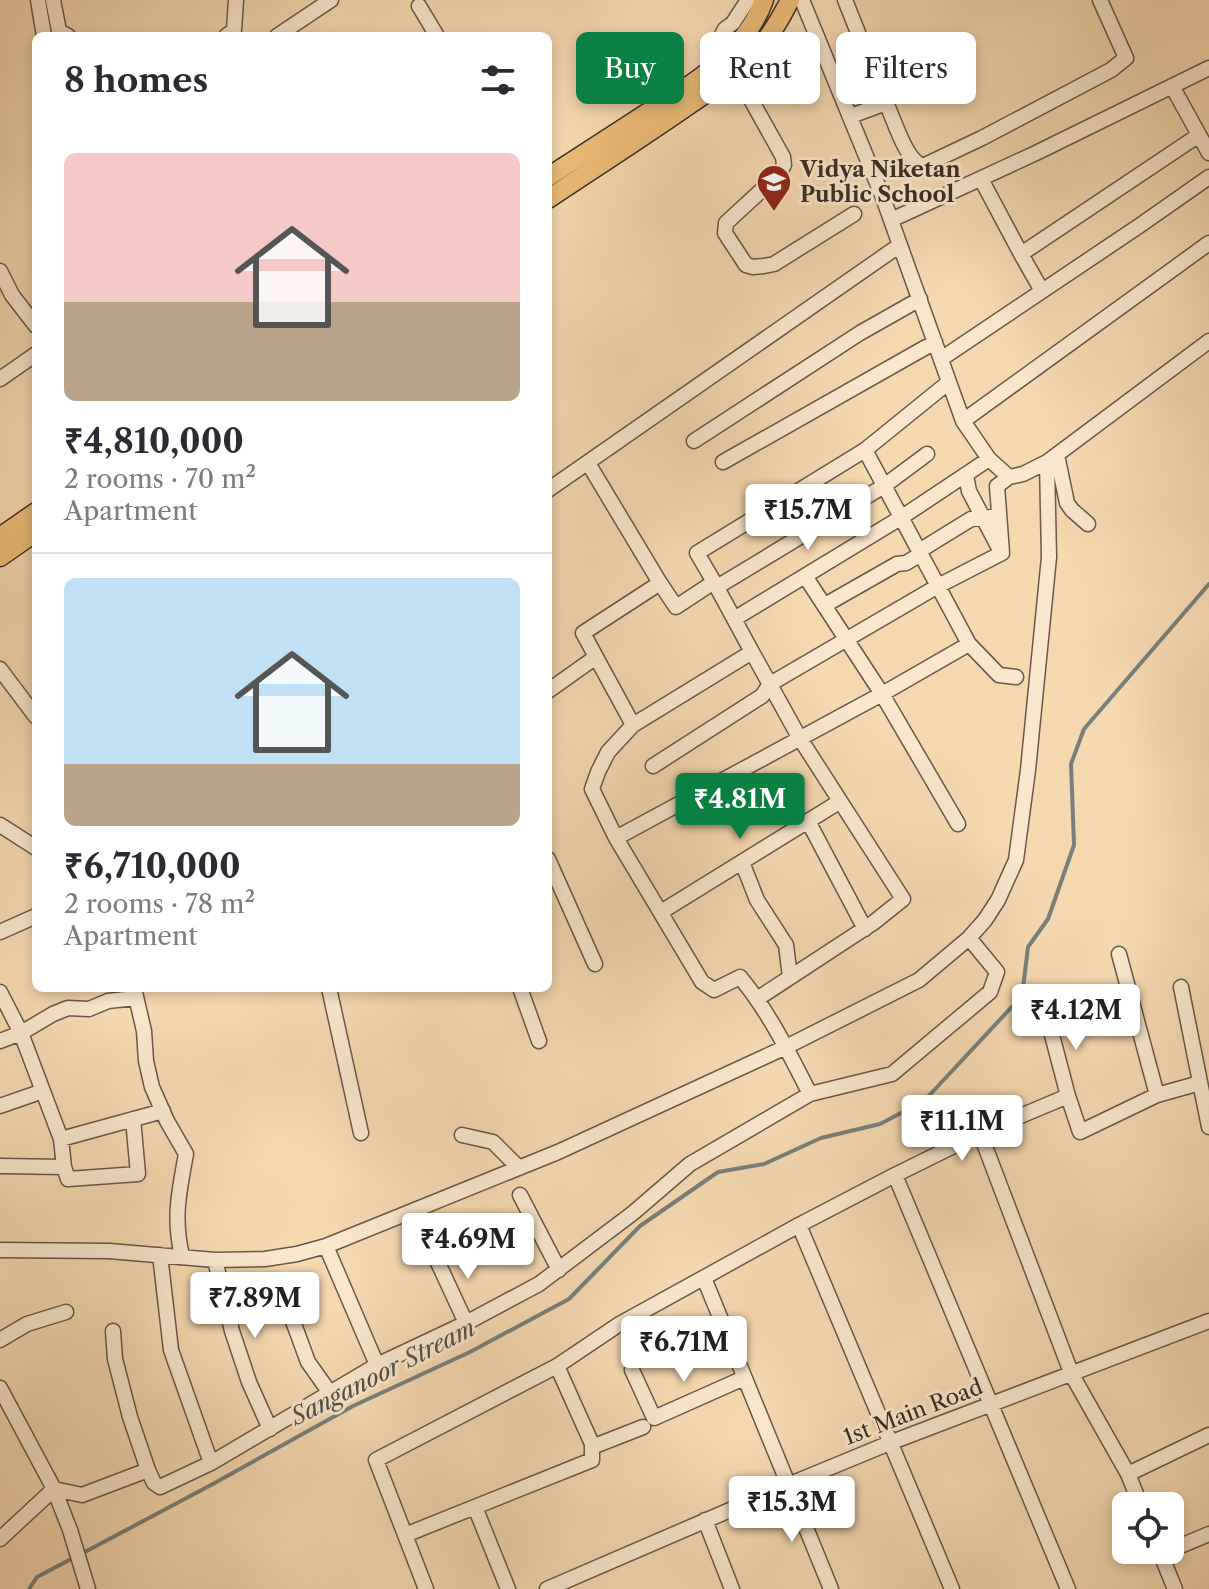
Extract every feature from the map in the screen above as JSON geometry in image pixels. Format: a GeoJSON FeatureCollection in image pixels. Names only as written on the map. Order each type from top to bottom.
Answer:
{"type":"FeatureCollection","features":[{"type":"Feature","properties":{"kind":"main road"},"geometry":{"type":"LineString","coordinates":[[748,32],[764,0]]}},
{"type":"Feature","properties":{"kind":"main road"},"geometry":{"type":"LineString","coordinates":[[771,32],[790,0]]}},
{"type":"Feature","properties":{"kind":"main road"},"geometry":{"type":"LineString","coordinates":[[552,174],[700,76]]}},
{"type":"Feature","properties":{"kind":"main road"},"geometry":{"type":"LineString","coordinates":[[552,196],[700,98]]}},
{"type":"Feature","properties":{"kind":"main road"},"geometry":{"type":"LineString","coordinates":[[0,537],[32,515]]}},
{"type":"Feature","properties":{"kind":"main road"},"geometry":{"type":"LineString","coordinates":[[0,557],[32,535]]}},
{"type":"Feature","properties":{"kind":"street"},"geometry":{"type":"LineString","coordinates":[[38,0],[43,32]]}},
{"type":"Feature","properties":{"kind":"street"},"geometry":{"type":"LineString","coordinates":[[53,0],[61,32]]}},
{"type":"Feature","properties":{"kind":"street"},"geometry":{"type":"LineString","coordinates":[[231,32],[236,0]]}},
{"type":"Feature","properties":{"kind":"street"},"geometry":{"type":"LineString","coordinates":[[283,32],[331,0]]}},
{"type":"Feature","properties":{"kind":"street"},"geometry":{"type":"LineString","coordinates":[[723,32],[748,0]]}},
{"type":"Feature","properties":{"kind":"street"},"geometry":{"type":"LineString","coordinates":[[802,0],[891,220],[963,421],[989,459],[1009,477]]}},
{"type":"Feature","properties":{"kind":"street"},"geometry":{"type":"LineString","coordinates":[[845,0],[858,32]]}},
{"type":"Feature","properties":{"kind":"street"},"geometry":{"type":"LineString","coordinates":[[886,104],[915,163],[923,166],[959,149],[1111,70],[1126,58],[1100,0]]}},
{"type":"Feature","properties":{"kind":"street"},"geometry":{"type":"LineString","coordinates":[[419,6],[435,32]]}},
{"type":"Feature","properties":{"kind":"street"},"geometry":{"type":"LineString","coordinates":[[891,220],[1209,68]]}},
{"type":"Feature","properties":{"kind":"street"},"geometry":{"type":"LineString","coordinates":[[1172,86],[1209,153]]}},
{"type":"Feature","properties":{"kind":"street"},"geometry":{"type":"LineString","coordinates":[[753,104],[783,157],[784,165],[778,175],[726,223],[725,233],[746,265],[774,264],[854,214]]}},
{"type":"Feature","properties":{"kind":"street"},"geometry":{"type":"LineString","coordinates":[[851,116],[883,104]]}},
{"type":"Feature","properties":{"kind":"street"},"geometry":{"type":"LineString","coordinates":[[1021,254],[1199,135]]}},
{"type":"Feature","properties":{"kind":"street"},"geometry":{"type":"LineString","coordinates":[[941,359],[1209,177]]}},
{"type":"Feature","properties":{"kind":"street"},"geometry":{"type":"LineString","coordinates":[[981,179],[1042,291]]}},
{"type":"Feature","properties":{"kind":"street"},"geometry":{"type":"LineString","coordinates":[[963,421],[1209,243]]}},
{"type":"Feature","properties":{"kind":"street"},"geometry":{"type":"LineString","coordinates":[[552,487],[900,245]]}},
{"type":"Feature","properties":{"kind":"street"},"geometry":{"type":"LineString","coordinates":[[0,271],[12,295],[32,321]]}},
{"type":"Feature","properties":{"kind":"street"},"geometry":{"type":"LineString","coordinates":[[694,441],[860,333],[920,299]]}},
{"type":"Feature","properties":{"kind":"street"},"geometry":{"type":"LineString","coordinates":[[723,462],[935,342]]}},
{"type":"Feature","properties":{"kind":"street"},"geometry":{"type":"LineString","coordinates":[[1002,553],[997,486],[1009,477],[1023,474],[1052,459],[1208,343]]}},
{"type":"Feature","properties":{"kind":"street"},"geometry":{"type":"LineString","coordinates":[[0,379],[32,357]]}},
{"type":"Feature","properties":{"kind":"street"},"geometry":{"type":"LineString","coordinates":[[757,999],[865,929],[903,899],[799,737],[697,553],[865,450],[949,382]]}},
{"type":"Feature","properties":{"kind":"street"},"geometry":{"type":"LineString","coordinates":[[865,450],[969,644],[999,675],[1016,677]]}},
{"type":"Feature","properties":{"kind":"street"},"geometry":{"type":"LineString","coordinates":[[588,463],[676,607],[884,486],[927,454]]}},
{"type":"Feature","properties":{"kind":"street"},"geometry":{"type":"LineString","coordinates":[[734,619],[902,517],[989,459]]}},
{"type":"Feature","properties":{"kind":"street"},"geometry":{"type":"LineString","coordinates":[[1052,459],[1067,503],[1088,524]]}},
{"type":"Feature","properties":{"kind":"street"},"geometry":{"type":"LineString","coordinates":[[0,1250],[109,1251],[215,1260],[265,1259],[326,1246],[558,1152],[786,1047],[919,980],[969,938],[985,920],[1016,860],[1027,784],[1049,557],[1052,459]]}},
{"type":"Feature","properties":{"kind":"street"},"geometry":{"type":"LineString","coordinates":[[966,475],[969,491],[1002,553]]}},
{"type":"Feature","properties":{"kind":"street"},"geometry":{"type":"LineString","coordinates":[[825,605],[897,564],[906,563],[971,519],[999,516]]}},
{"type":"Feature","properties":{"kind":"street"},"geometry":{"type":"LineString","coordinates":[[653,766],[762,696],[770,684],[938,586],[1002,553]]}},
{"type":"Feature","properties":{"kind":"street"},"geometry":{"type":"LineString","coordinates":[[805,576],[882,694],[958,824]]}},
{"type":"Feature","properties":{"kind":"street"},"geometry":{"type":"LineString","coordinates":[[633,725],[583,633],[660,583]]}},
{"type":"Feature","properties":{"kind":"street"},"geometry":{"type":"LineString","coordinates":[[616,838],[969,644]]}},
{"type":"Feature","properties":{"kind":"street"},"geometry":{"type":"LineString","coordinates":[[752,652],[633,725],[608,752],[592,789],[616,838],[702,982],[714,990],[740,977],[786,1047],[810,1094]]}},
{"type":"Feature","properties":{"kind":"street"},"geometry":{"type":"LineString","coordinates":[[552,686],[596,657]]}},
{"type":"Feature","properties":{"kind":"street"},"geometry":{"type":"LineString","coordinates":[[0,669],[32,712]]}},
{"type":"Feature","properties":{"kind":"street"},"geometry":{"type":"LineString","coordinates":[[661,912],[839,802]]}},
{"type":"Feature","properties":{"kind":"street"},"geometry":{"type":"LineString","coordinates":[[808,821],[865,929]]}},
{"type":"Feature","properties":{"kind":"street"},"geometry":{"type":"LineString","coordinates":[[0,825],[32,845]]}},
{"type":"Feature","properties":{"kind":"street"},"geometry":{"type":"LineString","coordinates":[[742,862],[757,900],[786,945],[790,977]]}},
{"type":"Feature","properties":{"kind":"street"},"geometry":{"type":"LineString","coordinates":[[552,868],[595,964]]}},
{"type":"Feature","properties":{"kind":"street"},"geometry":{"type":"LineString","coordinates":[[0,932],[32,918]]}},
{"type":"Feature","properties":{"kind":"street"},"geometry":{"type":"LineString","coordinates":[[113,1331],[119,1378],[148,1470],[154,1483],[160,1487],[211,1463],[377,1365],[514,1298],[559,1270],[690,1164],[810,1094],[892,1074],[990,992],[997,972],[969,938]]}},
{"type":"Feature","properties":{"kind":"street"},"geometry":{"type":"LineString","coordinates":[[1119,954],[1157,1095]]}},
{"type":"Feature","properties":{"kind":"street"},"geometry":{"type":"LineString","coordinates":[[1181,987],[1209,1127]]}},
{"type":"Feature","properties":{"kind":"street"},"geometry":{"type":"LineString","coordinates":[[0,992],[21,1033],[61,1139],[68,1179],[138,1174],[133,1119]]}},
{"type":"Feature","properties":{"kind":"street"},"geometry":{"type":"LineString","coordinates":[[330,992],[361,1133]]}},
{"type":"Feature","properties":{"kind":"street"},"geometry":{"type":"LineString","coordinates":[[521,992],[539,1041]]}},
{"type":"Feature","properties":{"kind":"street"},"geometry":{"type":"LineString","coordinates":[[0,1041],[68,1008],[89,1009],[135,993],[152,1087],[186,1154],[178,1193],[176,1233],[182,1256]]}},
{"type":"Feature","properties":{"kind":"street"},"geometry":{"type":"LineString","coordinates":[[1047,1016],[1080,1132],[1157,1095],[1200,1083]]}},
{"type":"Feature","properties":{"kind":"street"},"geometry":{"type":"LineString","coordinates":[[0,1106],[43,1091]]}},
{"type":"Feature","properties":{"kind":"street"},"geometry":{"type":"LineString","coordinates":[[426,1589],[376,1460],[557,1366],[618,1325],[799,1225],[980,1133],[1068,1096]]}},
{"type":"Feature","properties":{"kind":"street"},"geometry":{"type":"LineString","coordinates":[[61,1139],[163,1111]]}},
{"type":"Feature","properties":{"kind":"street"},"geometry":{"type":"LineString","coordinates":[[980,1133],[1072,1375],[1135,1492]]}},
{"type":"Feature","properties":{"kind":"street"},"geometry":{"type":"LineString","coordinates":[[462,1135],[493,1142],[519,1168]]}},
{"type":"Feature","properties":{"kind":"street"},"geometry":{"type":"LineString","coordinates":[[0,1166],[64,1167]]}},
{"type":"Feature","properties":{"kind":"street"},"geometry":{"type":"LineString","coordinates":[[895,1175],[1068,1589]]}},
{"type":"Feature","properties":{"kind":"street"},"geometry":{"type":"LineString","coordinates":[[520,1195],[559,1270]]}},
{"type":"Feature","properties":{"kind":"street"},"geometry":{"type":"LineString","coordinates":[[799,1225],[952,1589]]}},
{"type":"Feature","properties":{"kind":"street"},"geometry":{"type":"LineString","coordinates":[[326,1246],[377,1365]]}},
{"type":"Feature","properties":{"kind":"street"},"geometry":{"type":"LineString","coordinates":[[434,1254],[466,1323]]}},
{"type":"Feature","properties":{"kind":"street"},"geometry":{"type":"LineString","coordinates":[[160,1255],[171,1350],[211,1463]]}},
{"type":"Feature","properties":{"kind":"street"},"geometry":{"type":"LineString","coordinates":[[215,1260],[232,1331],[249,1382],[270,1429]]}},
{"type":"Feature","properties":{"kind":"street"},"geometry":{"type":"LineString","coordinates":[[704,1278],[831,1589]]}},
{"type":"Feature","properties":{"kind":"street"},"geometry":{"type":"LineString","coordinates":[[287,1305],[308,1362],[330,1393]]}},
{"type":"Feature","properties":{"kind":"street"},"geometry":{"type":"LineString","coordinates":[[0,1340],[27,1324],[66,1312]]}},
{"type":"Feature","properties":{"kind":"street","name":"1st Main Road"},"geometry":{"type":"LineString","coordinates":[[547,1589],[892,1442],[1209,1321]]}},
{"type":"Feature","properties":{"kind":"street"},"geometry":{"type":"LineString","coordinates":[[405,1535],[592,1460],[592,1447],[557,1366]]}},
{"type":"Feature","properties":{"kind":"street"},"geometry":{"type":"LineString","coordinates":[[632,1370],[654,1418],[744,1378]]}},
{"type":"Feature","properties":{"kind":"street"},"geometry":{"type":"LineString","coordinates":[[0,1388],[54,1489],[88,1589]]}},
{"type":"Feature","properties":{"kind":"street"},"geometry":{"type":"LineString","coordinates":[[592,1447],[643,1427]]}},
{"type":"Feature","properties":{"kind":"street"},"geometry":{"type":"LineString","coordinates":[[1128,1474],[1209,1435]]}},
{"type":"Feature","properties":{"kind":"street"},"geometry":{"type":"LineString","coordinates":[[54,1489],[82,1495],[148,1470]]}},
{"type":"Feature","properties":{"kind":"street"},"geometry":{"type":"LineString","coordinates":[[0,1539],[54,1489]]}},
{"type":"Feature","properties":{"kind":"street"},"geometry":{"type":"LineString","coordinates":[[475,1507],[508,1589]]}},
{"type":"Feature","properties":{"kind":"street"},"geometry":{"type":"LineString","coordinates":[[705,1520],[732,1589]]}},
{"type":"Feature","properties":{"kind":"street"},"geometry":{"type":"LineString","coordinates":[[1184,1543],[1209,1534]]}},
{"type":"Feature","properties":{"kind":"street"},"geometry":{"type":"LineString","coordinates":[[1165,1564],[1175,1589]]}},
{"type":"Feature","properties":{"kind":"waterway","name":"Sanganoor Stream"},"geometry":{"type":"LineString","coordinates":[[83,1553],[353,1406],[470,1352],[569,1299],[640,1226],[718,1172],[764,1164],[821,1138],[880,1124],[924,1101],[1022,996],[1028,947],[1048,919],[1074,845],[1071,764],[1084,729],[1209,584]]}},
{"type":"Feature","properties":{"kind":"waterway","name":"Sanganoor Stream"},"geometry":{"type":"LineString","coordinates":[[29,1589],[37,1577],[75,1557]]}},
{"type":"Feature","properties":{"kind":"place","name":"Vidya Niketan Public School"},"geometry":{"type":"Point","coordinates":[774,213]}}]}
